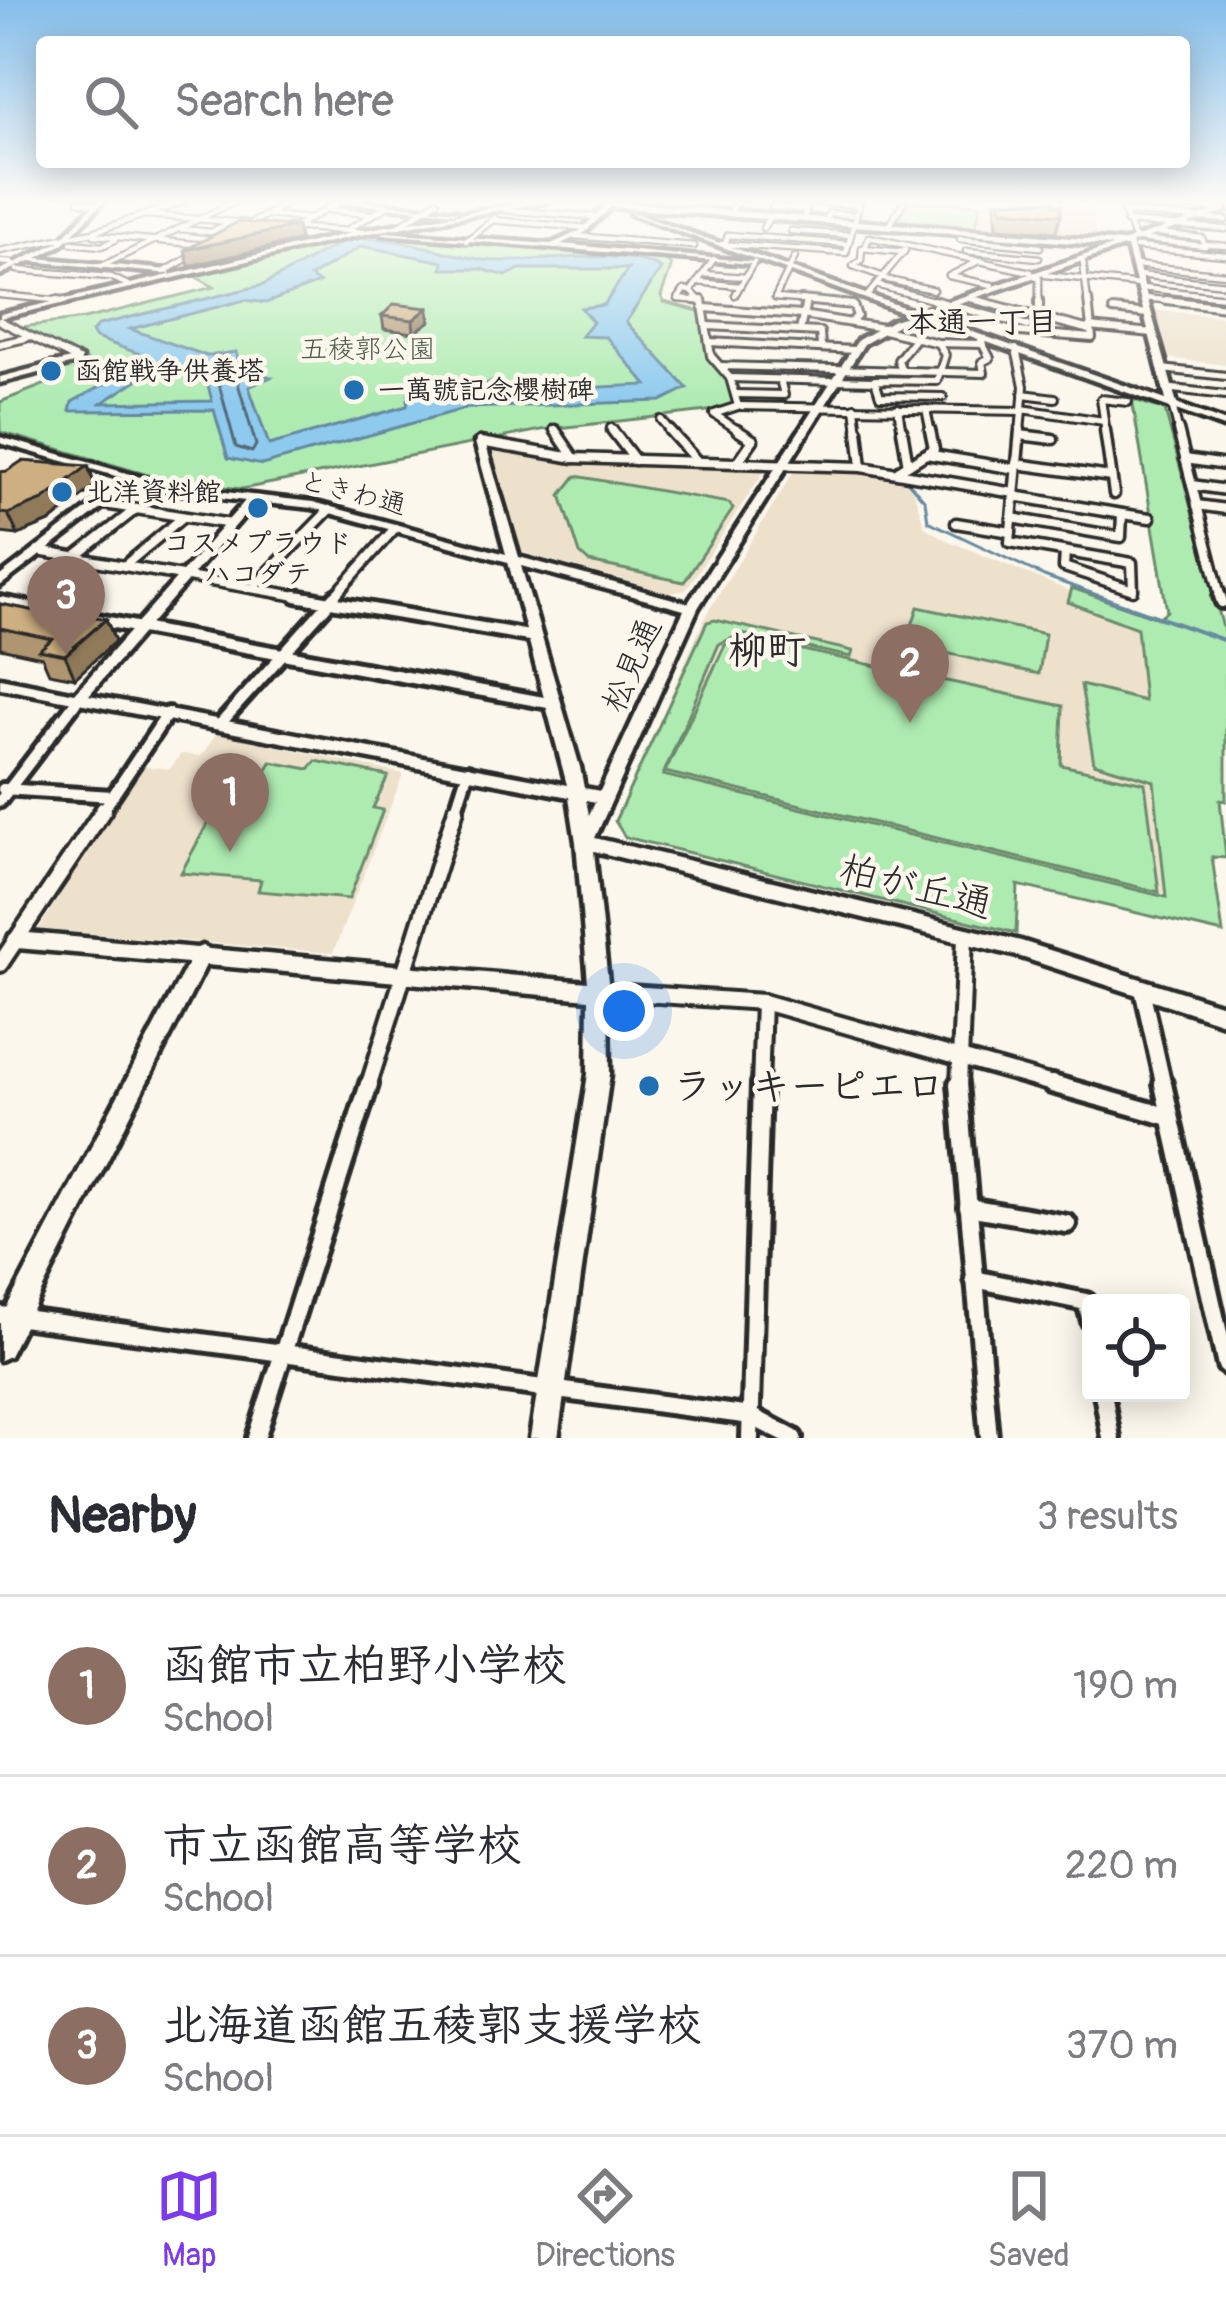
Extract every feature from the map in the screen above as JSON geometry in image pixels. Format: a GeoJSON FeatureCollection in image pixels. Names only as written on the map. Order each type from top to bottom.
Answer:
{"type":"FeatureCollection","features":[{"type":"Feature","properties":{"kind":"street"},"geometry":{"type":"LineString","coordinates":[[33,268],[111,277],[130,286]]}},
{"type":"Feature","properties":{"kind":"street"},"geometry":{"type":"LineString","coordinates":[[124,268],[176,275]]}},
{"type":"Feature","properties":{"kind":"street"},"geometry":{"type":"LineString","coordinates":[[164,272],[171,268]]}},
{"type":"Feature","properties":{"kind":"street"},"geometry":{"type":"LineString","coordinates":[[2,324],[64,302],[206,268]]}},
{"type":"Feature","properties":{"kind":"street"},"geometry":{"type":"LineString","coordinates":[[692,291],[708,268]]}},
{"type":"Feature","properties":{"kind":"street"},"geometry":{"type":"LineString","coordinates":[[735,295],[751,268]]}},
{"type":"Feature","properties":{"kind":"street"},"geometry":{"type":"LineString","coordinates":[[788,268],[1226,425]]}},
{"type":"Feature","properties":{"kind":"street"},"geometry":{"type":"LineString","coordinates":[[788,268],[775,298],[853,305],[857,316],[851,322]]}},
{"type":"Feature","properties":{"kind":"street"},"geometry":{"type":"LineString","coordinates":[[859,268],[934,290]]}},
{"type":"Feature","properties":{"kind":"street"},"geometry":{"type":"LineString","coordinates":[[867,296],[890,268]]}},
{"type":"Feature","properties":{"kind":"street"},"geometry":{"type":"LineString","coordinates":[[965,268],[949,276],[992,285]]}},
{"type":"Feature","properties":{"kind":"street"},"geometry":{"type":"LineString","coordinates":[[1028,268],[1039,270]]}},
{"type":"Feature","properties":{"kind":"street"},"geometry":{"type":"LineString","coordinates":[[1031,268],[1083,280],[1226,284]]}},
{"type":"Feature","properties":{"kind":"street","name":"松見通"},"geometry":{"type":"LineString","coordinates":[[544,1438],[599,1073],[599,991],[585,842],[691,608],[854,350],[882,329],[1047,268]]}},
{"type":"Feature","properties":{"kind":"street"},"geometry":{"type":"LineString","coordinates":[[1020,332],[1092,338],[1083,268]]}},
{"type":"Feature","properties":{"kind":"street"},"geometry":{"type":"LineString","coordinates":[[1136,268],[1222,602]]}},
{"type":"Feature","properties":{"kind":"street"},"geometry":{"type":"LineString","coordinates":[[689,270],[740,286]]}},
{"type":"Feature","properties":{"kind":"street"},"geometry":{"type":"LineString","coordinates":[[1039,270],[1042,317]]}},
{"type":"Feature","properties":{"kind":"street"},"geometry":{"type":"LineString","coordinates":[[1140,282],[1226,274]]}},
{"type":"Feature","properties":{"kind":"street"},"geometry":{"type":"LineString","coordinates":[[702,276],[745,278]]}},
{"type":"Feature","properties":{"kind":"street"},"geometry":{"type":"LineString","coordinates":[[800,331],[802,315],[822,280]]}},
{"type":"Feature","properties":{"kind":"street"},"geometry":{"type":"LineString","coordinates":[[1140,282],[1226,297]]}},
{"type":"Feature","properties":{"kind":"street"},"geometry":{"type":"LineString","coordinates":[[1140,282],[1226,307]]}},
{"type":"Feature","properties":{"kind":"street"},"geometry":{"type":"LineString","coordinates":[[876,285],[1028,326]]}},
{"type":"Feature","properties":{"kind":"street"},"geometry":{"type":"LineString","coordinates":[[738,406],[730,378],[710,343],[704,305],[692,291],[684,290],[678,299],[704,305],[851,322],[938,343],[984,342]]}},
{"type":"Feature","properties":{"kind":"street"},"geometry":{"type":"LineString","coordinates":[[0,295],[64,302]]}},
{"type":"Feature","properties":{"kind":"street"},"geometry":{"type":"LineString","coordinates":[[967,298],[1089,328],[1153,333]]}},
{"type":"Feature","properties":{"kind":"street"},"geometry":{"type":"LineString","coordinates":[[1113,310],[1148,314]]}},
{"type":"Feature","properties":{"kind":"street"},"geometry":{"type":"LineString","coordinates":[[1008,554],[1023,394],[1013,348],[1020,332],[1042,317]]}},
{"type":"Feature","properties":{"kind":"street"},"geometry":{"type":"LineString","coordinates":[[2,324],[78,360]]}},
{"type":"Feature","properties":{"kind":"street"},"geometry":{"type":"LineString","coordinates":[[709,326],[820,332],[821,347]]}},
{"type":"Feature","properties":{"kind":"street"},"geometry":{"type":"LineString","coordinates":[[0,344],[29,337]]}},
{"type":"Feature","properties":{"kind":"street"},"geometry":{"type":"LineString","coordinates":[[902,371],[898,360],[916,338]]}},
{"type":"Feature","properties":{"kind":"street"},"geometry":{"type":"LineString","coordinates":[[720,366],[875,381],[984,373],[982,362],[990,358],[984,342]]}},
{"type":"Feature","properties":{"kind":"street"},"geometry":{"type":"LineString","coordinates":[[710,343],[854,350]]}},
{"type":"Feature","properties":{"kind":"street"},"geometry":{"type":"LineString","coordinates":[[938,343],[945,355],[938,377],[958,423]]}},
{"type":"Feature","properties":{"kind":"street"},"geometry":{"type":"LineString","coordinates":[[0,380],[78,360]]}},
{"type":"Feature","properties":{"kind":"street"},"geometry":{"type":"LineString","coordinates":[[1162,369],[1224,375],[1226,392],[1173,389]]}},
{"type":"Feature","properties":{"kind":"street"},"geometry":{"type":"LineString","coordinates":[[730,378],[902,371],[938,377]]}},
{"type":"Feature","properties":{"kind":"street"},"geometry":{"type":"LineString","coordinates":[[734,394],[784,395],[780,379]]}},
{"type":"Feature","properties":{"kind":"street"},"geometry":{"type":"LineString","coordinates":[[875,381],[880,396],[943,397]]}},
{"type":"Feature","properties":{"kind":"street"},"geometry":{"type":"LineString","coordinates":[[1023,394],[1055,398]]}},
{"type":"Feature","properties":{"kind":"street"},"geometry":{"type":"LineString","coordinates":[[1114,494],[1101,399],[1128,402]]}},
{"type":"Feature","properties":{"kind":"street"},"geometry":{"type":"LineString","coordinates":[[737,463],[753,440],[714,414],[738,406],[1022,410],[1104,421]]}},
{"type":"Feature","properties":{"kind":"street"},"geometry":{"type":"LineString","coordinates":[[855,407],[862,466]]}},
{"type":"Feature","properties":{"kind":"street"},"geometry":{"type":"LineString","coordinates":[[898,408],[908,465]]}},
{"type":"Feature","properties":{"kind":"street"},"geometry":{"type":"LineString","coordinates":[[898,471],[934,449],[926,409]]}},
{"type":"Feature","properties":{"kind":"street"},"geometry":{"type":"LineString","coordinates":[[662,420],[697,461]]}},
{"type":"Feature","properties":{"kind":"street"},"geometry":{"type":"LineString","coordinates":[[611,428],[635,460]]}},
{"type":"Feature","properties":{"kind":"street"},"geometry":{"type":"LineString","coordinates":[[555,429],[574,458]]}},
{"type":"Feature","properties":{"kind":"street"},"geometry":{"type":"LineString","coordinates":[[1020,434],[1053,439]]}},
{"type":"Feature","properties":{"kind":"street","name":"ときわ通"},"geometry":{"type":"LineString","coordinates":[[0,440],[190,493],[254,497],[329,510],[691,608]]}},
{"type":"Feature","properties":{"kind":"street"},"geometry":{"type":"LineString","coordinates":[[585,842],[554,704],[480,442],[574,458],[862,466],[1150,518]]}},
{"type":"Feature","properties":{"kind":"street"},"geometry":{"type":"LineString","coordinates":[[926,454],[1111,477]]}},
{"type":"Feature","properties":{"kind":"street"},"geometry":{"type":"LineString","coordinates":[[1185,459],[1226,465]]}},
{"type":"Feature","properties":{"kind":"street"},"geometry":{"type":"LineString","coordinates":[[0,582],[133,480]]}},
{"type":"Feature","properties":{"kind":"street"},"geometry":{"type":"LineString","coordinates":[[1192,485],[1226,490]]}},
{"type":"Feature","properties":{"kind":"street"},"geometry":{"type":"LineString","coordinates":[[3,793],[254,497]]}},
{"type":"Feature","properties":{"kind":"street"},"geometry":{"type":"LineString","coordinates":[[98,503],[231,524]]}},
{"type":"Feature","properties":{"kind":"street"},"geometry":{"type":"LineString","coordinates":[[1197,505],[1226,509]]}},
{"type":"Feature","properties":{"kind":"street"},"geometry":{"type":"LineString","coordinates":[[74,558],[136,509]]}},
{"type":"Feature","properties":{"kind":"street"},"geometry":{"type":"LineString","coordinates":[[253,588],[329,510]]}},
{"type":"Feature","properties":{"kind":"street"},"geometry":{"type":"LineString","coordinates":[[1012,518],[1121,537],[1122,514]]}},
{"type":"Feature","properties":{"kind":"street"},"geometry":{"type":"LineString","coordinates":[[124,566],[183,517]]}},
{"type":"Feature","properties":{"kind":"street"},"geometry":{"type":"LineString","coordinates":[[956,523],[1064,552],[1132,563],[1133,590],[1064,567],[1064,552]]}},
{"type":"Feature","properties":{"kind":"street"},"geometry":{"type":"LineString","coordinates":[[222,722],[395,528]]}},
{"type":"Feature","properties":{"kind":"street"},"geometry":{"type":"LineString","coordinates":[[38,551],[535,637]]}},
{"type":"Feature","properties":{"kind":"street"},"geometry":{"type":"LineString","coordinates":[[0,602],[554,704]]}},
{"type":"Feature","properties":{"kind":"street"},"geometry":{"type":"LineString","coordinates":[[1,684],[222,722],[604,798]]}},
{"type":"Feature","properties":{"kind":"street"},"geometry":{"type":"LineString","coordinates":[[0,964],[168,712]]}},
{"type":"Feature","properties":{"kind":"street"},"geometry":{"type":"LineString","coordinates":[[256,1438],[468,771]]}},
{"type":"Feature","properties":{"kind":"street"},"geometry":{"type":"LineString","coordinates":[[3,793],[112,796]]}},
{"type":"Feature","properties":{"kind":"street","name":"柏が丘通"},"geometry":{"type":"LineString","coordinates":[[585,842],[965,936],[1226,1015]]}},
{"type":"Feature","properties":{"kind":"street"},"geometry":{"type":"LineString","coordinates":[[965,936],[956,1057],[989,1438]]}},
{"type":"Feature","properties":{"kind":"street"},"geometry":{"type":"LineString","coordinates":[[17,940],[763,1002],[1170,1117]]}},
{"type":"Feature","properties":{"kind":"street"},"geometry":{"type":"LineString","coordinates":[[0,1347],[8,1316],[202,954]]}},
{"type":"Feature","properties":{"kind":"street"},"geometry":{"type":"LineString","coordinates":[[1142,989],[1226,1365]]}},
{"type":"Feature","properties":{"kind":"street"},"geometry":{"type":"LineString","coordinates":[[750,1438],[763,1002]]}},
{"type":"Feature","properties":{"kind":"street"},"geometry":{"type":"LineString","coordinates":[[968,1207],[1067,1224]]}},
{"type":"Feature","properties":{"kind":"street"},"geometry":{"type":"LineString","coordinates":[[974,1279],[1082,1301]]}},
{"type":"Feature","properties":{"kind":"street"},"geometry":{"type":"LineString","coordinates":[[8,1316],[751,1416],[793,1438]]}},
{"type":"Feature","properties":{"kind":"street"},"geometry":{"type":"LineString","coordinates":[[1105,1402],[1111,1438]]}},
{"type":"Feature","properties":{"kind":"shaded area"},"geometry":{"type":"Polygon","coordinates":[[[1153,310],[1226,317],[1226,365],[1167,358],[1153,310]]]}},
{"type":"Feature","properties":{"kind":"shaded area"},"geometry":{"type":"Polygon","coordinates":[[[485,445],[568,460],[767,467],[686,590],[670,593],[527,554],[514,546],[485,445]]]}},
{"type":"Feature","properties":{"kind":"shaded area"},"geometry":{"type":"Polygon","coordinates":[[[797,466],[898,474],[913,490],[925,527],[944,539],[1152,625],[1184,916],[1015,879],[615,821],[706,615],[797,466]]]}},
{"type":"Feature","properties":{"kind":"shaded area"},"geometry":{"type":"Polygon","coordinates":[[[217,733],[403,774],[333,953],[39,929],[141,766],[170,769],[181,754],[201,756],[217,733]]]}},
{"type":"Feature","properties":{"kind":"green space","name":"五稜郭公園"},"geometry":{"type":"Polygon","coordinates":[[[216,268],[671,268],[661,296],[664,302],[703,312],[708,356],[728,380],[734,408],[541,430],[242,489],[169,481],[0,432],[0,402],[59,379],[44,372],[85,360],[14,328],[84,319],[214,287],[191,274],[216,268]]]}},
{"type":"Feature","properties":{"kind":"green space"},"geometry":{"type":"Polygon","coordinates":[[[1132,399],[1165,410],[1226,639],[1226,801],[1220,800],[1226,858],[1212,857],[1223,933],[1018,885],[1016,933],[625,837],[615,821],[707,622],[715,620],[853,651],[851,657],[742,634],[719,644],[663,775],[1166,897],[1154,781],[1094,763],[1081,685],[1144,701],[1137,628],[1068,602],[1072,588],[1158,618],[1167,611],[1132,399]]]}},
{"type":"Feature","properties":{"kind":"green space"},"geometry":{"type":"Polygon","coordinates":[[[576,476],[729,503],[733,509],[684,582],[589,562],[580,554],[561,495],[576,476]]]}},
{"type":"Feature","properties":{"kind":"green space"},"geometry":{"type":"Polygon","coordinates":[[[918,607],[1045,634],[1039,674],[906,644],[918,607]]]}},
{"type":"Feature","properties":{"kind":"green space"},"geometry":{"type":"Polygon","coordinates":[[[742,637],[1063,706],[1061,765],[1145,783],[1159,892],[665,772],[725,645],[742,637]]]}},
{"type":"Feature","properties":{"kind":"green space"},"geometry":{"type":"Polygon","coordinates":[[[316,761],[388,776],[373,808],[383,810],[349,899],[258,891],[261,880],[181,873],[212,815],[242,817],[271,762],[309,769],[316,761]]]}},
{"type":"Feature","properties":{"kind":"water"},"geometry":{"type":"Polygon","coordinates":[[[294,268],[325,268],[310,277],[319,283],[266,303],[245,300],[130,329],[207,356],[236,352],[240,367],[271,377],[249,387],[269,445],[407,406],[409,394],[457,392],[496,381],[511,391],[647,385],[606,337],[581,336],[593,322],[581,308],[604,305],[628,269],[520,269],[506,276],[481,269],[442,268],[661,269],[626,322],[687,388],[661,401],[467,408],[262,465],[228,458],[214,410],[70,411],[72,402],[108,382],[103,378],[112,379],[151,358],[96,338],[92,332],[98,325],[263,285],[294,268]],[[165,362],[102,403],[212,401],[206,377],[165,362]]]}},
{"type":"Feature","properties":{"kind":"building"},"geometry":{"type":"Polygon","coordinates":[[[394,304],[428,308],[413,320],[382,316],[394,304]]]}},
{"type":"Feature","properties":{"kind":"building"},"geometry":{"type":"Polygon","coordinates":[[[22,461],[88,466],[43,500],[0,513],[0,472],[22,461]]]}},
{"type":"Feature","properties":{"kind":"building"},"geometry":{"type":"Polygon","coordinates":[[[0,604],[76,619],[82,614],[106,619],[65,655],[39,650],[52,639],[0,628],[0,604]]]}},
{"type":"Feature","properties":{"kind":"waterway"},"geometry":{"type":"LineString","coordinates":[[902,475],[925,501],[928,521],[1044,576],[1108,599]]}},
{"type":"Feature","properties":{"kind":"waterway"},"geometry":{"type":"LineString","coordinates":[[1099,596],[1226,641]]}},
{"type":"Feature","properties":{"kind":"place","name":"函館戦争供養塔"},"geometry":{"type":"Point","coordinates":[51,371]}},
{"type":"Feature","properties":{"kind":"place","name":"一萬號記念櫻樹碑"},"geometry":{"type":"Point","coordinates":[354,390]}},
{"type":"Feature","properties":{"kind":"place","name":"北洋資料館"},"geometry":{"type":"Point","coordinates":[62,492]}},
{"type":"Feature","properties":{"kind":"place","name":"コスメプラウド ハコダテ"},"geometry":{"type":"Point","coordinates":[258,508]}},
{"type":"Feature","properties":{"kind":"place","name":"北海道函館五稜郭支援学校"},"geometry":{"type":"Point","coordinates":[66,655]}},
{"type":"Feature","properties":{"kind":"place","name":"市立函館高等学校"},"geometry":{"type":"Point","coordinates":[910,723]}},
{"type":"Feature","properties":{"kind":"place","name":"函館市立柏野小学校"},"geometry":{"type":"Point","coordinates":[230,852]}},
{"type":"Feature","properties":{"kind":"place","name":"ラッキーピエロ"},"geometry":{"type":"Point","coordinates":[649,1086]}},
{"type":"Feature","properties":{"kind":"district","name":"本通一丁目"},"geometry":{"type":"Point","coordinates":[982,322]}},
{"type":"Feature","properties":{"kind":"district","name":"柳町"},"geometry":{"type":"Point","coordinates":[767,650]}}]}
